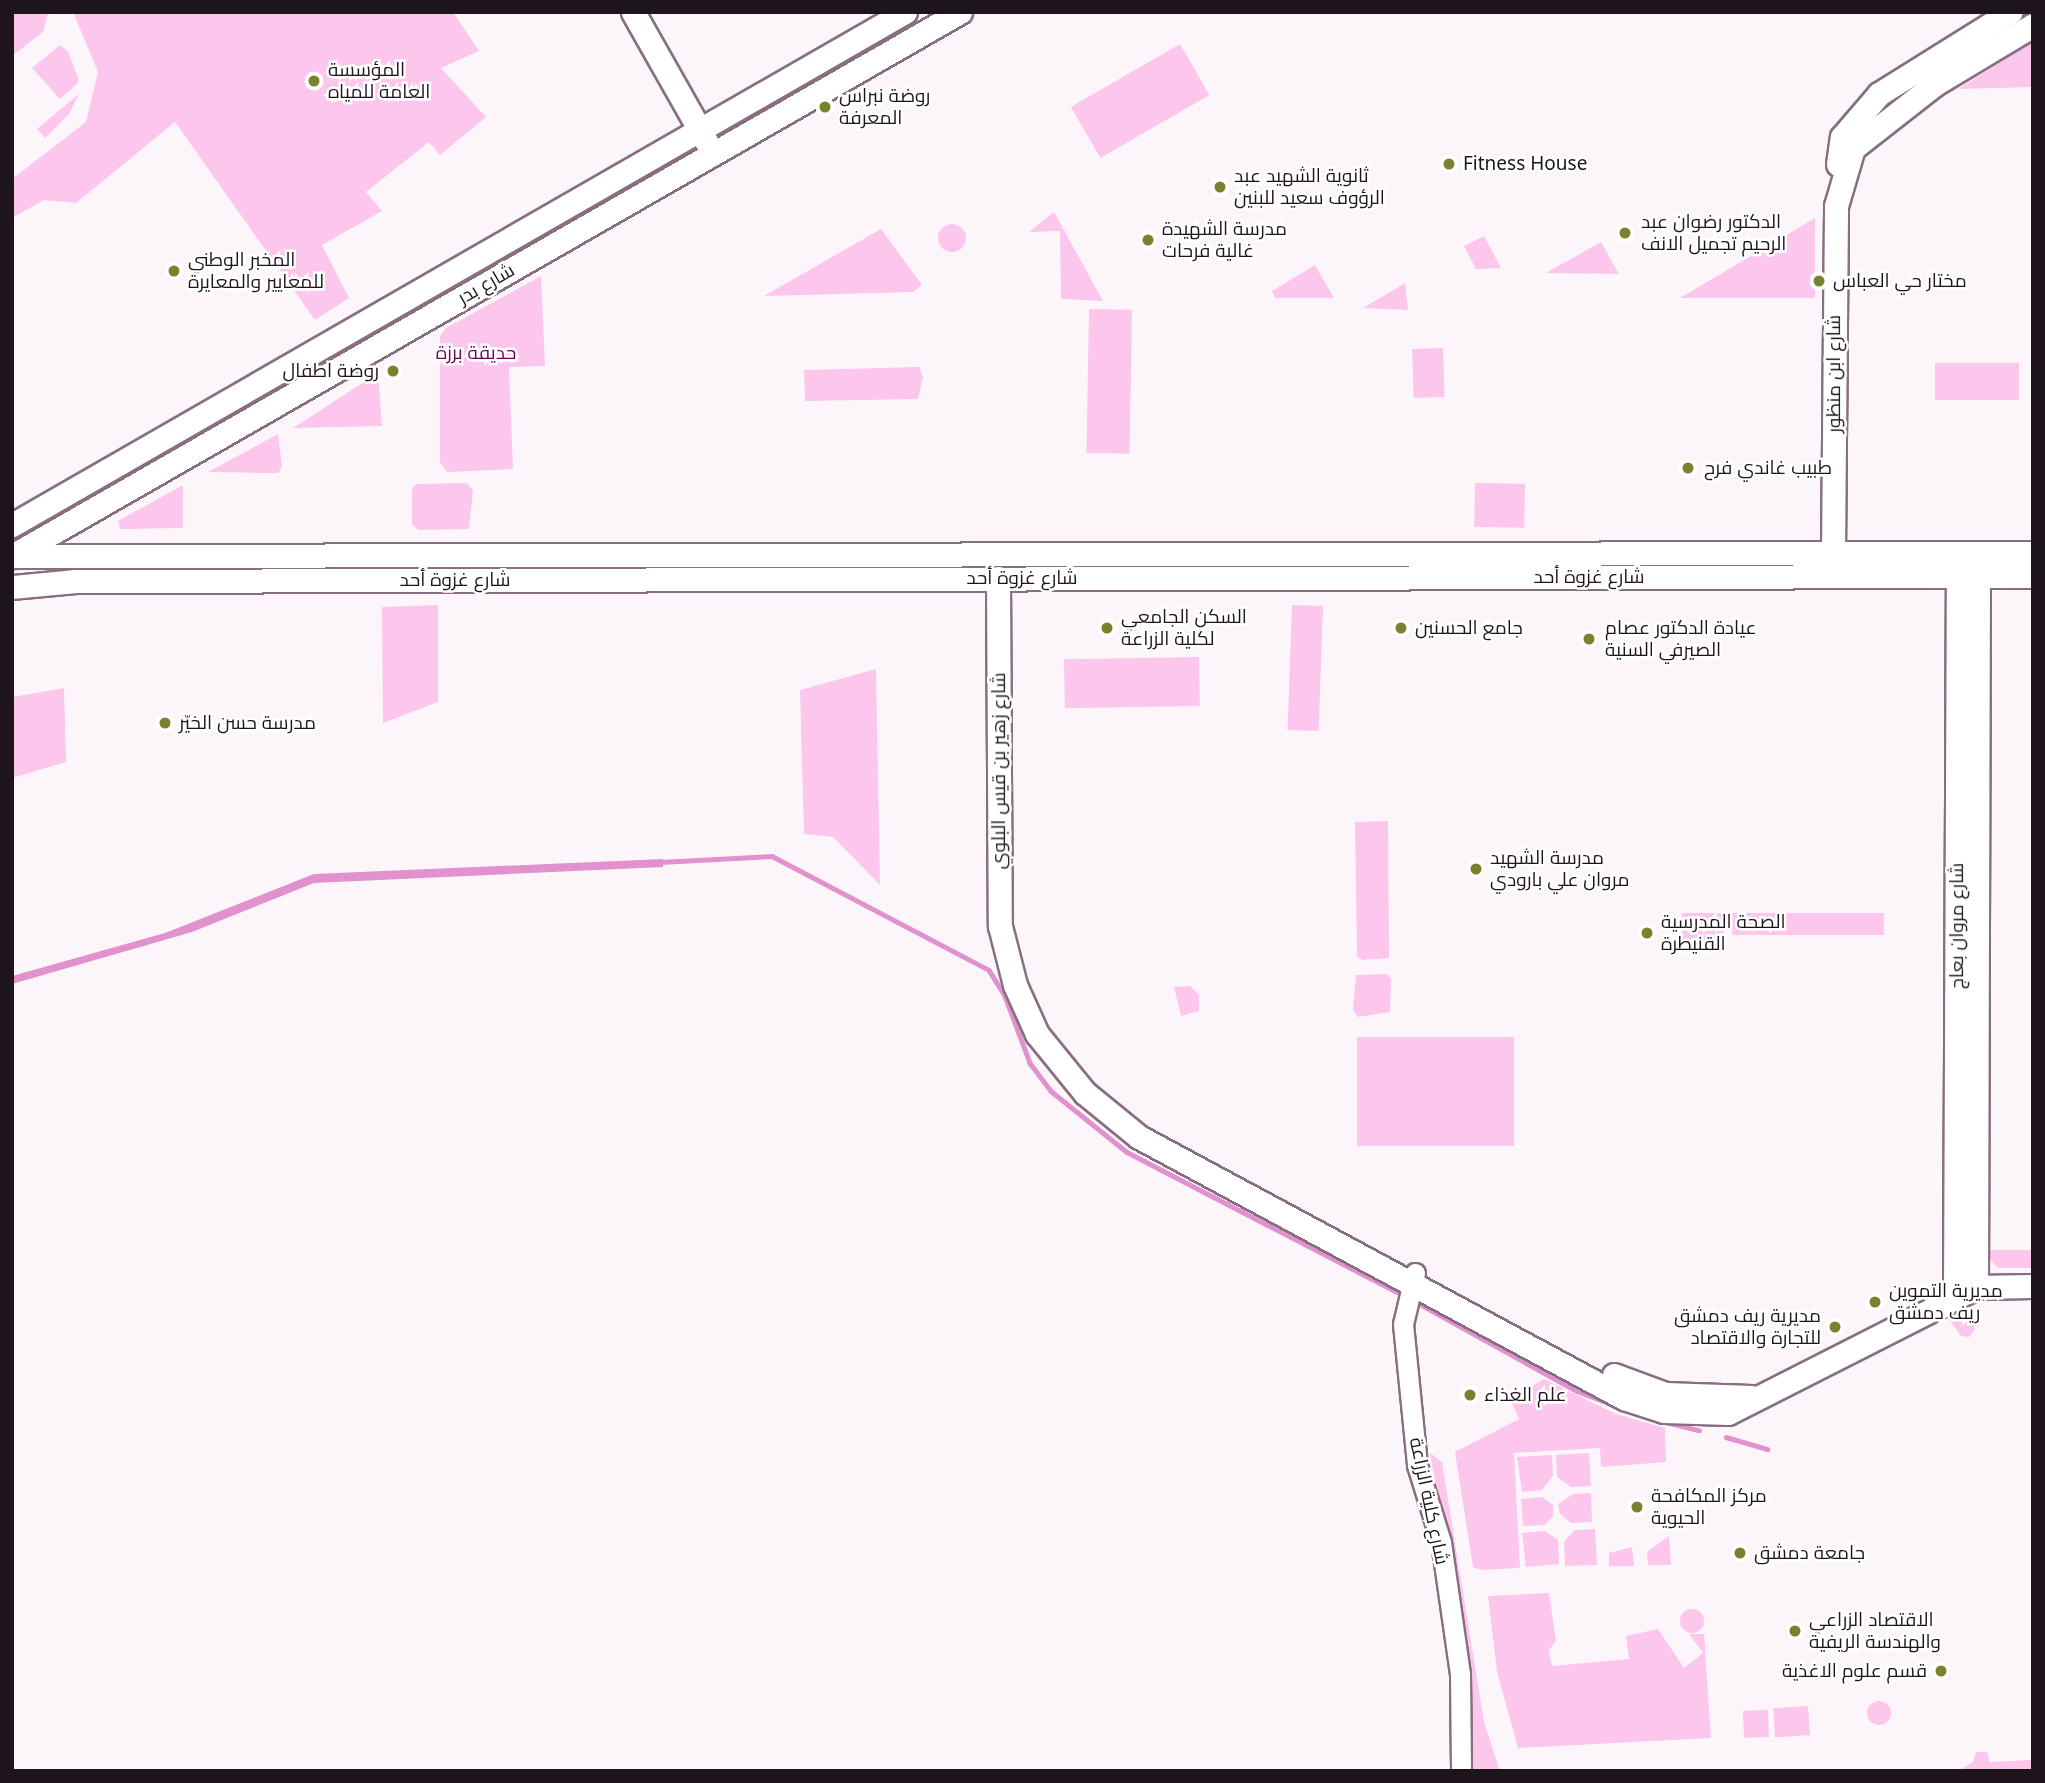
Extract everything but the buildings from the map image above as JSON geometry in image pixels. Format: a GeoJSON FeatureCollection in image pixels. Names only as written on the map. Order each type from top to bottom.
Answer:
{"type":"FeatureCollection","features":[{"type":"Feature","properties":{"kind":"main road"},"geometry":{"type":"LineString","coordinates":[[633,12],[713,153]]}},
{"type":"Feature","properties":{"kind":"main road","name":"شارع بدر"},"geometry":{"type":"LineString","coordinates":[[12,525],[905,12]]}},
{"type":"Feature","properties":{"kind":"main road","name":"شارع بدر"},"geometry":{"type":"LineString","coordinates":[[12,556],[960,12]]}},
{"type":"Feature","properties":{"kind":"main road","name":"شارع ابن منظور"},"geometry":{"type":"LineString","coordinates":[[1833,554],[1842,137],[1879,94],[2010,12]]}},
{"type":"Feature","properties":{"kind":"main road","name":"شارع ابن منظور"},"geometry":{"type":"LineString","coordinates":[[1839,195],[1853,148],[1878,126],[1935,84],[2033,25]]}},
{"type":"Feature","properties":{"kind":"main road"},"geometry":{"type":"LineString","coordinates":[[79,517],[75,524],[76,541],[99,559]]}},
{"type":"Feature","properties":{"kind":"main road","name":"شارع غزوة أحد"},"geometry":{"type":"LineString","coordinates":[[12,587],[48,582],[998,578],[1968,565],[2033,553]]}},
{"type":"Feature","properties":{"kind":"main road","name":"شارع غزوة أحد"},"geometry":{"type":"LineString","coordinates":[[12,556],[99,559],[1833,554],[1968,565],[2033,576]]}},
{"type":"Feature","properties":{"kind":"main road"},"geometry":{"type":"LineString","coordinates":[[12,556],[25,573],[48,582]]}},
{"type":"Feature","properties":{"kind":"main road","name":"شارع مروان بعاج"},"geometry":{"type":"LineString","coordinates":[[1966,1292],[1968,565]]}},
{"type":"Feature","properties":{"kind":"main road","name":"شارع زهير بن قيس البلوي"},"geometry":{"type":"LineString","coordinates":[[998,578],[1000,926],[1011,963],[1022,972],[1051,1027],[1074,1059],[1097,1084],[1149,1127],[1413,1280]]}},
{"type":"Feature","properties":{"kind":"main road"},"geometry":{"type":"LineString","coordinates":[[1413,1280],[1631,1384],[1701,1398],[1764,1397],[1966,1292],[2033,1286]]}},
{"type":"Feature","properties":{"kind":"street","name":"شارع كلية الزراعة"},"geometry":{"type":"LineString","coordinates":[[1413,1280],[1403,1324],[1418,1465],[1441,1542],[1460,1674],[1461,1771]]}},
{"type":"Feature","properties":{"kind":"green space"},"geometry":{"type":"Polygon","coordinates":[[[12,12],[48,13],[43,32],[12,56],[12,12]]]}},
{"type":"Feature","properties":{"kind":"green space"},"geometry":{"type":"Polygon","coordinates":[[[73,12],[453,12],[479,51],[441,68],[486,117],[440,155],[429,142],[366,192],[382,211],[322,245],[349,298],[315,320],[175,122],[76,203],[44,200],[12,218],[12,179],[86,122],[98,72],[73,12]]]}},
{"type":"Feature","properties":{"kind":"green space"},"geometry":{"type":"Polygon","coordinates":[[[2033,42],[2033,87],[1958,89],[2033,42]]]}},
{"type":"Feature","properties":{"kind":"green space"},"geometry":{"type":"Polygon","coordinates":[[[1180,44],[1210,95],[1100,158],[1071,107],[1180,44]]]}},
{"type":"Feature","properties":{"kind":"green space"},"geometry":{"type":"Polygon","coordinates":[[[60,45],[68,52],[78,83],[60,99],[32,68],[60,45]]]}},
{"type":"Feature","properties":{"kind":"green space"},"geometry":{"type":"Polygon","coordinates":[[[79,94],[69,114],[45,138],[37,129],[79,94]]]}},
{"type":"Feature","properties":{"kind":"green space"},"geometry":{"type":"Polygon","coordinates":[[[1054,212],[1103,301],[1061,299],[1060,231],[1029,232],[1054,212]]]}},
{"type":"Feature","properties":{"kind":"green space"},"geometry":{"type":"Polygon","coordinates":[[[1815,218],[1815,298],[1680,298],[1815,218]]]}},
{"type":"Feature","properties":{"kind":"green space"},"geometry":{"type":"Polygon","coordinates":[[[952,224],[962,228],[966,238],[962,248],[952,252],[942,248],[938,238],[942,228],[952,224]]]}},
{"type":"Feature","properties":{"kind":"green space"},"geometry":{"type":"Polygon","coordinates":[[[881,229],[922,285],[913,292],[764,296],[881,229]]]}},
{"type":"Feature","properties":{"kind":"green space"},"geometry":{"type":"Polygon","coordinates":[[[1484,236],[1501,268],[1476,269],[1464,246],[1484,236]]]}},
{"type":"Feature","properties":{"kind":"green space"},"geometry":{"type":"Polygon","coordinates":[[[1601,242],[1619,274],[1546,273],[1601,242]]]}},
{"type":"Feature","properties":{"kind":"green space"},"geometry":{"type":"Polygon","coordinates":[[[1315,265],[1334,298],[1275,298],[1272,291],[1315,265]]]}},
{"type":"Feature","properties":{"kind":"green space","name":"حديقة برزة"},"geometry":{"type":"Polygon","coordinates":[[[541,276],[545,366],[509,367],[513,469],[447,472],[440,462],[440,336],[446,328],[541,276]]]}},
{"type":"Feature","properties":{"kind":"green space"},"geometry":{"type":"Polygon","coordinates":[[[1405,283],[1408,310],[1363,308],[1405,283]]]}},
{"type":"Feature","properties":{"kind":"green space"},"geometry":{"type":"Polygon","coordinates":[[[1089,309],[1132,310],[1129,454],[1086,453],[1089,309]]]}},
{"type":"Feature","properties":{"kind":"green space"},"geometry":{"type":"Polygon","coordinates":[[[1443,348],[1445,397],[1414,398],[1412,349],[1443,348]]]}},
{"type":"Feature","properties":{"kind":"green space"},"geometry":{"type":"Polygon","coordinates":[[[1935,363],[2019,363],[2019,400],[1935,400],[1935,363]]]}},
{"type":"Feature","properties":{"kind":"green space"},"geometry":{"type":"Polygon","coordinates":[[[919,367],[923,377],[918,399],[805,401],[804,370],[919,367]]]}},
{"type":"Feature","properties":{"kind":"green space"},"geometry":{"type":"Polygon","coordinates":[[[378,373],[382,426],[293,428],[378,373]]]}},
{"type":"Feature","properties":{"kind":"green space"},"geometry":{"type":"Polygon","coordinates":[[[278,434],[282,467],[278,473],[208,472],[278,434]]]}},
{"type":"Feature","properties":{"kind":"green space"},"geometry":{"type":"Polygon","coordinates":[[[467,483],[473,491],[469,529],[418,530],[412,524],[412,489],[416,484],[467,483]]]}},
{"type":"Feature","properties":{"kind":"green space"},"geometry":{"type":"Polygon","coordinates":[[[1475,483],[1525,484],[1524,528],[1474,527],[1475,483]]]}},
{"type":"Feature","properties":{"kind":"green space"},"geometry":{"type":"Polygon","coordinates":[[[183,485],[183,528],[120,529],[118,521],[183,485]]]}},
{"type":"Feature","properties":{"kind":"green space"},"geometry":{"type":"Polygon","coordinates":[[[438,605],[438,702],[383,723],[382,607],[438,605]]]}},
{"type":"Feature","properties":{"kind":"green space"},"geometry":{"type":"Polygon","coordinates":[[[1292,605],[1323,606],[1319,731],[1288,730],[1292,605]]]}},
{"type":"Feature","properties":{"kind":"green space"},"geometry":{"type":"Polygon","coordinates":[[[1199,657],[1200,706],[1065,708],[1064,659],[1199,657]]]}},
{"type":"Feature","properties":{"kind":"green space"},"geometry":{"type":"Polygon","coordinates":[[[876,669],[880,885],[833,837],[804,834],[800,690],[876,669]]]}},
{"type":"Feature","properties":{"kind":"green space"},"geometry":{"type":"Polygon","coordinates":[[[64,688],[66,762],[12,778],[12,697],[64,688]]]}},
{"type":"Feature","properties":{"kind":"green space"},"geometry":{"type":"Polygon","coordinates":[[[1388,821],[1389,958],[1363,960],[1357,957],[1355,822],[1388,821]]]}},
{"type":"Feature","properties":{"kind":"green space"},"geometry":{"type":"Polygon","coordinates":[[[1682,913],[1724,913],[1724,940],[1682,940],[1682,913]]]}},
{"type":"Feature","properties":{"kind":"green space"},"geometry":{"type":"Polygon","coordinates":[[[1732,913],[1884,913],[1884,935],[1732,935],[1732,913]]]}},
{"type":"Feature","properties":{"kind":"green space"},"geometry":{"type":"Polygon","coordinates":[[[1387,974],[1391,979],[1390,1012],[1358,1017],[1353,1010],[1356,975],[1387,974]]]}},
{"type":"Feature","properties":{"kind":"green space"},"geometry":{"type":"Polygon","coordinates":[[[1190,986],[1199,995],[1199,1011],[1181,1016],[1174,987],[1190,986]]]}},
{"type":"Feature","properties":{"kind":"green space"},"geometry":{"type":"Polygon","coordinates":[[[1357,1037],[1514,1037],[1514,1146],[1357,1146],[1357,1037]]]}},
{"type":"Feature","properties":{"kind":"green space"},"geometry":{"type":"Polygon","coordinates":[[[1981,1250],[2033,1250],[2033,1268],[1998,1268],[1981,1250]]]}},
{"type":"Feature","properties":{"kind":"green space"},"geometry":{"type":"Polygon","coordinates":[[[1956,1306],[1972,1309],[1975,1330],[1969,1337],[1961,1336],[1944,1312],[1956,1306]]]}},
{"type":"Feature","properties":{"kind":"green space"},"geometry":{"type":"Polygon","coordinates":[[[1544,1379],[1616,1414],[1665,1428],[1666,1462],[1601,1467],[1600,1448],[1514,1453],[1520,1568],[1481,1570],[1473,1567],[1455,1452],[1519,1419],[1510,1399],[1544,1379]]]}},
{"type":"Feature","properties":{"kind":"green space"},"geometry":{"type":"Polygon","coordinates":[[[1430,1453],[1442,1462],[1484,1722],[1500,1771],[1473,1771],[1455,1595],[1430,1453]]]}},
{"type":"Feature","properties":{"kind":"green space"},"geometry":{"type":"Polygon","coordinates":[[[1589,1453],[1591,1486],[1571,1487],[1557,1477],[1556,1455],[1589,1453]]]}},
{"type":"Feature","properties":{"kind":"green space"},"geometry":{"type":"Polygon","coordinates":[[[1552,1455],[1553,1476],[1542,1490],[1522,1492],[1517,1457],[1552,1455]]]}},
{"type":"Feature","properties":{"kind":"green space"},"geometry":{"type":"Polygon","coordinates":[[[1591,1493],[1592,1522],[1571,1523],[1560,1514],[1558,1504],[1573,1494],[1591,1493]]]}},
{"type":"Feature","properties":{"kind":"green space"},"geometry":{"type":"Polygon","coordinates":[[[1542,1497],[1553,1505],[1553,1516],[1545,1525],[1523,1526],[1521,1499],[1542,1497]]]}},
{"type":"Feature","properties":{"kind":"green space"},"geometry":{"type":"Polygon","coordinates":[[[1595,1529],[1597,1565],[1565,1566],[1564,1542],[1574,1530],[1595,1529]]]}},
{"type":"Feature","properties":{"kind":"green space"},"geometry":{"type":"Polygon","coordinates":[[[1545,1531],[1558,1540],[1559,1564],[1526,1567],[1522,1533],[1545,1531]]]}},
{"type":"Feature","properties":{"kind":"green space"},"geometry":{"type":"Polygon","coordinates":[[[1669,1536],[1671,1565],[1648,1565],[1647,1552],[1669,1536]]]}},
{"type":"Feature","properties":{"kind":"green space"},"geometry":{"type":"Polygon","coordinates":[[[1632,1547],[1634,1566],[1609,1566],[1609,1553],[1632,1547]]]}},
{"type":"Feature","properties":{"kind":"green space"},"geometry":{"type":"Polygon","coordinates":[[[1549,1593],[1556,1641],[1549,1650],[1552,1666],[1629,1659],[1626,1636],[1658,1629],[1684,1668],[1703,1653],[1689,1634],[1704,1634],[1711,1738],[1518,1748],[1497,1672],[1488,1596],[1549,1593]]]}},
{"type":"Feature","properties":{"kind":"green space"},"geometry":{"type":"Polygon","coordinates":[[[1692,1609],[1701,1612],[1704,1621],[1701,1630],[1692,1633],[1683,1630],[1680,1621],[1683,1612],[1692,1609]]]}},
{"type":"Feature","properties":{"kind":"green space"},"geometry":{"type":"Polygon","coordinates":[[[1879,1701],[1888,1704],[1891,1713],[1888,1722],[1879,1725],[1870,1722],[1867,1713],[1870,1704],[1879,1701]]]}},
{"type":"Feature","properties":{"kind":"green space"},"geometry":{"type":"Polygon","coordinates":[[[1808,1706],[1810,1735],[1775,1737],[1773,1708],[1808,1706]]]}},
{"type":"Feature","properties":{"kind":"green space"},"geometry":{"type":"Polygon","coordinates":[[[1768,1710],[1769,1737],[1744,1738],[1743,1711],[1768,1710]]]}},
{"type":"Feature","properties":{"kind":"green space"},"geometry":{"type":"Polygon","coordinates":[[[1976,1752],[1987,1752],[1990,1762],[2033,1760],[2033,1771],[1958,1771],[1973,1762],[1976,1752]]]}},
{"type":"Feature","properties":{"kind":"shaded area"},"geometry":{"type":"Polygon","coordinates":[[[663,859],[663,867],[314,883],[192,932],[12,984],[12,976],[165,933],[314,874],[663,859]]]}},
{"type":"Feature","properties":{"kind":"waterway"},"geometry":{"type":"LineString","coordinates":[[660,862],[772,856],[989,970],[1005,996],[1030,1063],[1051,1091],[1127,1152],[1397,1292]]}},
{"type":"Feature","properties":{"kind":"waterway"},"geometry":{"type":"LineString","coordinates":[[1420,1304],[1577,1391],[1614,1405]]}},
{"type":"Feature","properties":{"kind":"waterway"},"geometry":{"type":"LineString","coordinates":[[1666,1422],[1699,1430]]}},
{"type":"Feature","properties":{"kind":"waterway"},"geometry":{"type":"LineString","coordinates":[[1726,1437],[1767,1449]]}},
{"type":"Feature","properties":{"kind":"place","name":"المؤسسة العامة للمياه"},"geometry":{"type":"Point","coordinates":[314,81]}},
{"type":"Feature","properties":{"kind":"place","name":"روضة نبراس المعرفة"},"geometry":{"type":"Point","coordinates":[825,107]}},
{"type":"Feature","properties":{"kind":"place","name":"Fitness House"},"geometry":{"type":"Point","coordinates":[1449,164]}},
{"type":"Feature","properties":{"kind":"place","name":"ثانوية الشهيد عبد الرؤوف سعيد للبنين"},"geometry":{"type":"Point","coordinates":[1220,187]}},
{"type":"Feature","properties":{"kind":"place","name":"الدكتور رضوان عبد الرحيم تجميل الانف"},"geometry":{"type":"Point","coordinates":[1625,233]}},
{"type":"Feature","properties":{"kind":"place","name":"مدرسة الشهيدة غالية فرحات"},"geometry":{"type":"Point","coordinates":[1148,240]}},
{"type":"Feature","properties":{"kind":"place","name":"المخبر الوطني للمعايير والمعايرة"},"geometry":{"type":"Point","coordinates":[174,271]}},
{"type":"Feature","properties":{"kind":"place","name":"مختار حي العباس"},"geometry":{"type":"Point","coordinates":[1819,281]}},
{"type":"Feature","properties":{"kind":"place","name":"روضة اطفال"},"geometry":{"type":"Point","coordinates":[393,371]}},
{"type":"Feature","properties":{"kind":"place","name":"طبيب غاندي فرح"},"geometry":{"type":"Point","coordinates":[1688,468]}},
{"type":"Feature","properties":{"kind":"place","name":"السكن الجامعي لكلية الزراعة"},"geometry":{"type":"Point","coordinates":[1107,628]}},
{"type":"Feature","properties":{"kind":"place","name":"جامع الحسنين"},"geometry":{"type":"Point","coordinates":[1401,628]}},
{"type":"Feature","properties":{"kind":"place","name":"عيادة الدكتور عصام الصيرفي السنية"},"geometry":{"type":"Point","coordinates":[1589,639]}},
{"type":"Feature","properties":{"kind":"place","name":"مدرسة حسن الخيّر"},"geometry":{"type":"Point","coordinates":[165,723]}},
{"type":"Feature","properties":{"kind":"place","name":"مدرسة الشهيد مروان علي بارودي"},"geometry":{"type":"Point","coordinates":[1476,869]}},
{"type":"Feature","properties":{"kind":"place","name":"الصحة المدرسية القنيطرة"},"geometry":{"type":"Point","coordinates":[1647,933]}},
{"type":"Feature","properties":{"kind":"place","name":"مديرية التموين ريف دمشق"},"geometry":{"type":"Point","coordinates":[1875,1302]}},
{"type":"Feature","properties":{"kind":"place","name":"مديرية ريف دمشق للتجارة والاقتصاد"},"geometry":{"type":"Point","coordinates":[1835,1327]}},
{"type":"Feature","properties":{"kind":"place","name":"علم الغذاء"},"geometry":{"type":"Point","coordinates":[1470,1395]}},
{"type":"Feature","properties":{"kind":"place","name":"مركز المكافحة الحيوية"},"geometry":{"type":"Point","coordinates":[1637,1507]}},
{"type":"Feature","properties":{"kind":"place","name":"جامعة دمشق"},"geometry":{"type":"Point","coordinates":[1740,1553]}},
{"type":"Feature","properties":{"kind":"place","name":"الاقتصاد الزراعي والهندسة الريفية"},"geometry":{"type":"Point","coordinates":[1795,1631]}},
{"type":"Feature","properties":{"kind":"place","name":"قسم علوم الاغذية"},"geometry":{"type":"Point","coordinates":[1941,1671]}}]}
